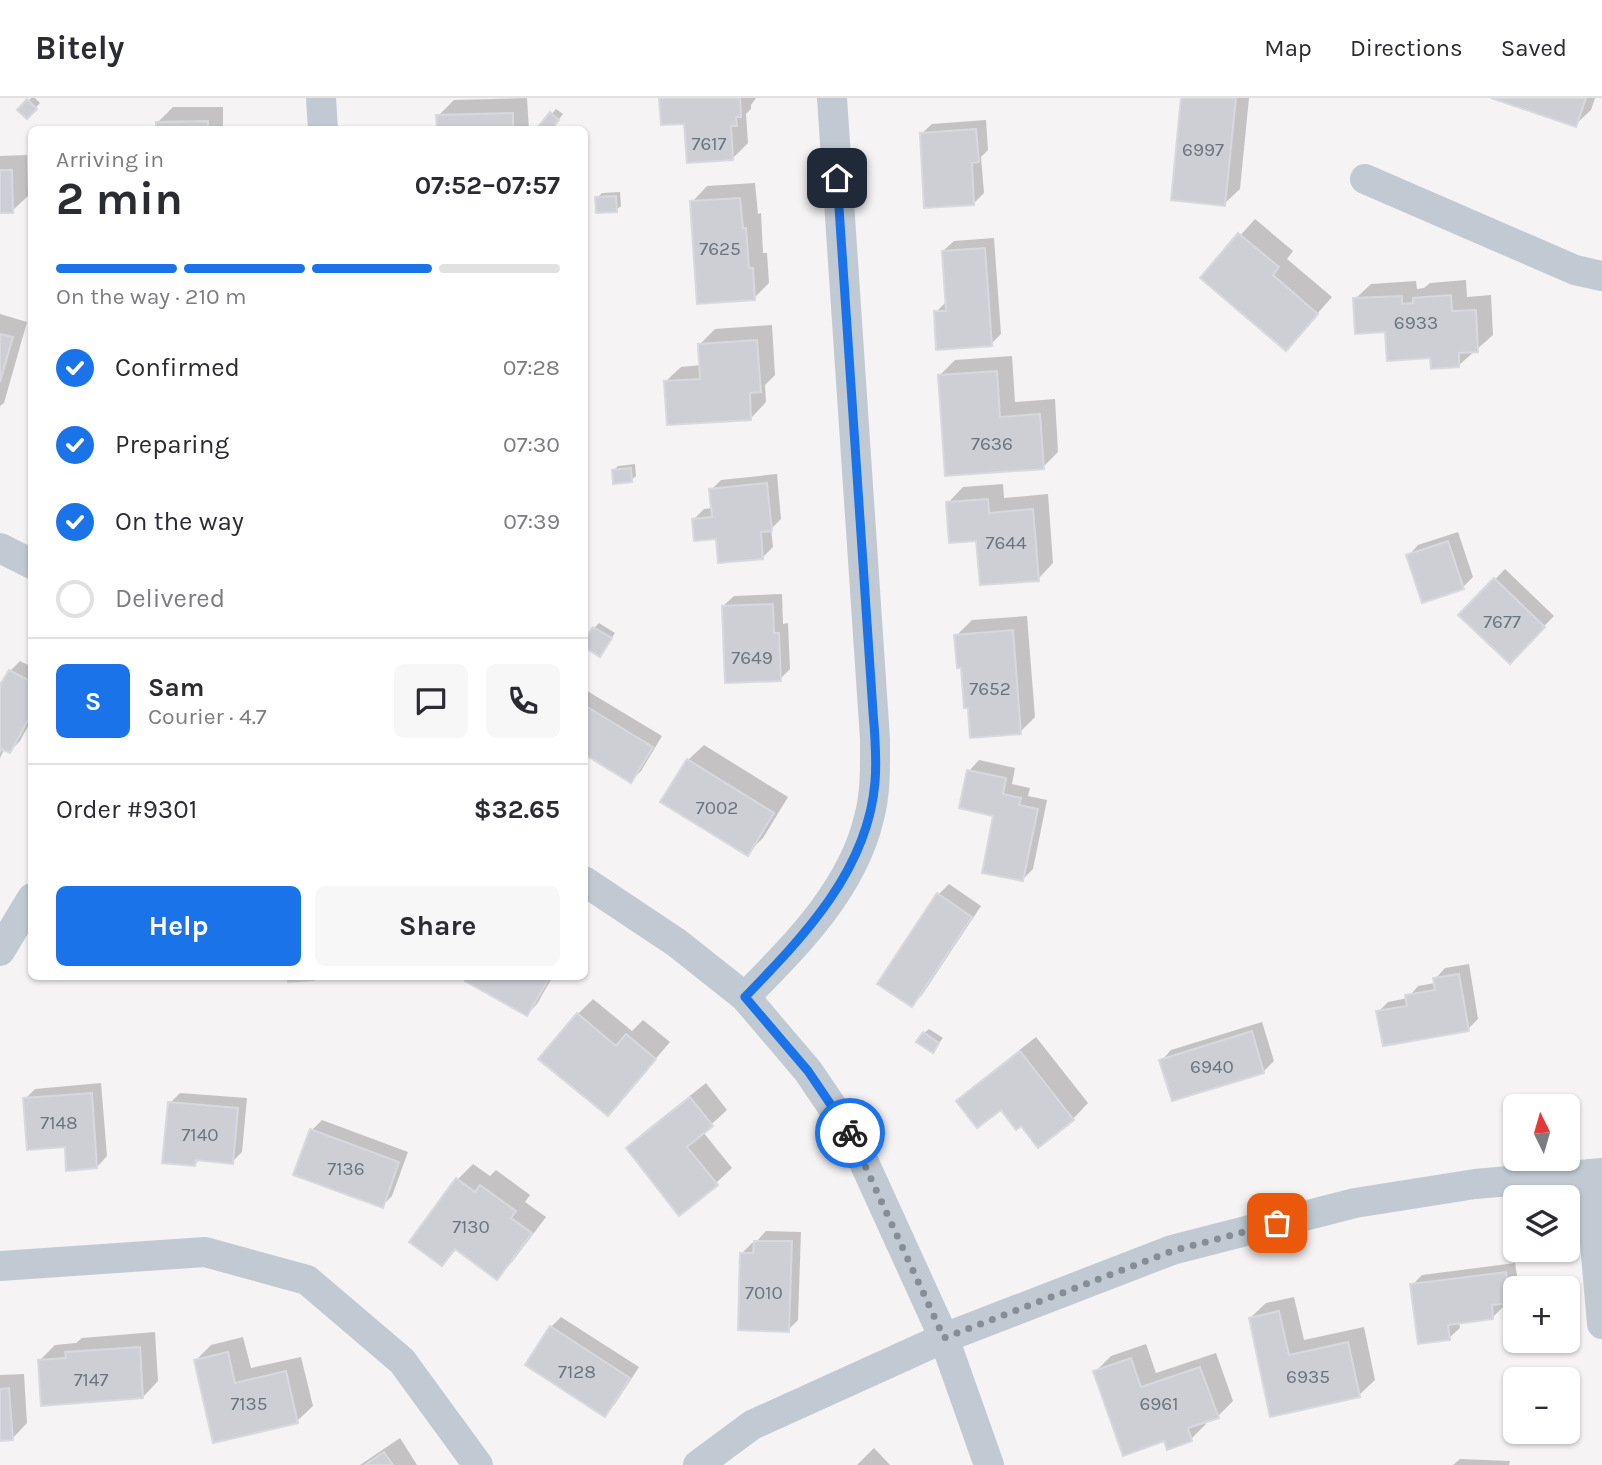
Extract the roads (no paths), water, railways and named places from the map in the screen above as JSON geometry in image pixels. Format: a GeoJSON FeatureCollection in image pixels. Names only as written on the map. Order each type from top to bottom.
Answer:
{"type":"FeatureCollection","features":[{"type":"Feature","properties":{"kind":"street"},"geometry":{"type":"LineString","coordinates":[[321,98],[323,126]]}},
{"type":"Feature","properties":{"kind":"street"},"geometry":{"type":"LineString","coordinates":[[745,997],[782,959],[825,907],[854,861],[869,819],[876,781],[832,98]]}},
{"type":"Feature","properties":{"kind":"street"},"geometry":{"type":"LineString","coordinates":[[1365,179],[1575,270],[1602,276]]}},
{"type":"Feature","properties":{"kind":"street"},"geometry":{"type":"LineString","coordinates":[[0,548],[28,562]]}},
{"type":"Feature","properties":{"kind":"street"},"geometry":{"type":"LineString","coordinates":[[588,884],[677,943],[745,997],[808,1071],[852,1136],[944,1338],[989,1465]]}},
{"type":"Feature","properties":{"kind":"street"},"geometry":{"type":"LineString","coordinates":[[0,951],[28,905]]}},
{"type":"Feature","properties":{"kind":"street"},"geometry":{"type":"LineString","coordinates":[[698,1465],[752,1425],[944,1338],[1172,1251],[1355,1203],[1475,1184],[1596,1173],[1602,1324]]}},
{"type":"Feature","properties":{"kind":"street"},"geometry":{"type":"LineString","coordinates":[[0,1266],[205,1252],[307,1280],[402,1361],[478,1465]]}}]}
